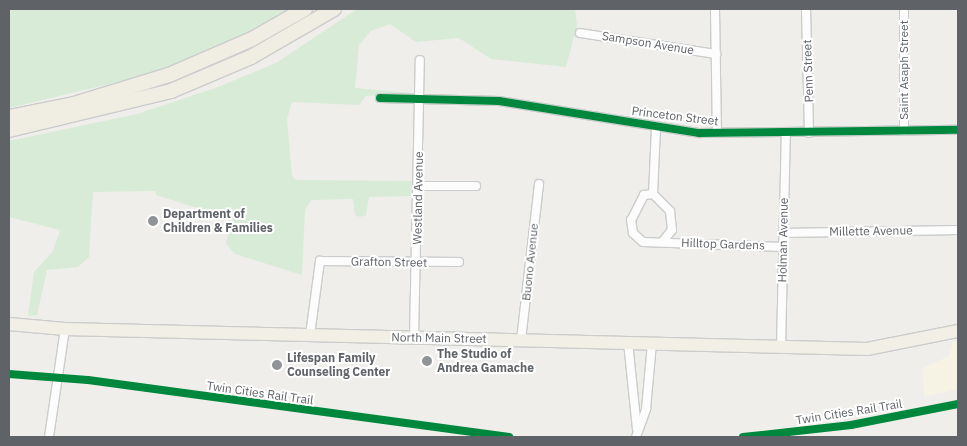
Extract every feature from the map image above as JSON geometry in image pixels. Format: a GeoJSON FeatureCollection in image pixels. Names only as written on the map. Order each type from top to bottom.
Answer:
{"type":"FeatureCollection","features":[{"type":"Feature","properties":{"kind":"highway"},"geometry":{"type":"LineString","coordinates":[[9,117],[94,99],[168,75],[252,39],[305,9]]}},
{"type":"Feature","properties":{"kind":"highway"},"geometry":{"type":"LineString","coordinates":[[9,130],[84,115],[171,91],[251,57],[334,9]]}},
{"type":"Feature","properties":{"kind":"highway","name":"North Main Street"},"geometry":{"type":"LineString","coordinates":[[9,324],[65,329],[868,349],[958,331]]}},
{"type":"Feature","properties":{"kind":"street"},"geometry":{"type":"LineString","coordinates":[[715,9],[717,133]]}},
{"type":"Feature","properties":{"kind":"street","name":"Penn Street"},"geometry":{"type":"LineString","coordinates":[[806,9],[809,133]]}},
{"type":"Feature","properties":{"kind":"street","name":"Saint Asaph Street"},"geometry":{"type":"LineString","coordinates":[[904,9],[904,131]]}},
{"type":"Feature","properties":{"kind":"street","name":"Sampson Avenue"},"geometry":{"type":"LineString","coordinates":[[580,33],[716,54]]}},
{"type":"Feature","properties":{"kind":"street","name":"Westland Avenue"},"geometry":{"type":"LineString","coordinates":[[414,337],[420,60]]}},
{"type":"Feature","properties":{"kind":"street","name":"Princeton Street"},"geometry":{"type":"LineString","coordinates":[[380,98],[514,102],[656,127],[717,133],[786,134],[958,130]]}},
{"type":"Feature","properties":{"kind":"street"},"geometry":{"type":"LineString","coordinates":[[653,194],[641,197],[631,226],[643,242],[663,241],[672,230],[673,217],[653,194],[656,127]]}},
{"type":"Feature","properties":{"kind":"street","name":"Holman Avenue"},"geometry":{"type":"LineString","coordinates":[[781,347],[786,134]]}},
{"type":"Feature","properties":{"kind":"street","name":"Buono Avenue"},"geometry":{"type":"LineString","coordinates":[[522,340],[539,184]]}},
{"type":"Feature","properties":{"kind":"street"},"geometry":{"type":"LineString","coordinates":[[418,186],[476,186]]}},
{"type":"Feature","properties":{"kind":"street","name":"Millette Avenue"},"geometry":{"type":"LineString","coordinates":[[784,233],[958,230]]}},
{"type":"Feature","properties":{"kind":"street","name":"Hilltop Gardens"},"geometry":{"type":"LineString","coordinates":[[663,241],[783,246]]}},
{"type":"Feature","properties":{"kind":"street","name":"Grafton Street"},"geometry":{"type":"LineString","coordinates":[[310,335],[319,262],[459,262]]}},
{"type":"Feature","properties":{"kind":"street"},"geometry":{"type":"LineString","coordinates":[[49,437],[65,329]]}},
{"type":"Feature","properties":{"kind":"street"},"geometry":{"type":"LineString","coordinates":[[628,342],[637,435]]}},
{"type":"Feature","properties":{"kind":"street"},"geometry":{"type":"LineString","coordinates":[[637,435],[649,392],[652,343]]}},
{"type":"Feature","properties":{"kind":"shaded area"},"geometry":{"type":"Polygon","coordinates":[[[958,341],[958,389],[924,397],[923,368],[949,356],[953,342],[958,341]]]}},
{"type":"Feature","properties":{"kind":"green space"},"geometry":{"type":"Polygon","coordinates":[[[9,9],[290,9],[230,41],[147,75],[9,108],[9,9]]]}},
{"type":"Feature","properties":{"kind":"green space"},"geometry":{"type":"Polygon","coordinates":[[[357,9],[575,9],[577,25],[566,67],[491,59],[459,38],[416,42],[390,24],[371,31],[359,45],[355,88],[412,93],[366,96],[359,105],[292,102],[287,119],[292,176],[296,180],[412,181],[412,196],[369,197],[366,215],[360,217],[355,215],[353,199],[311,200],[305,210],[302,275],[235,254],[226,244],[231,220],[226,217],[156,195],[155,191],[93,192],[89,257],[78,267],[47,270],[37,315],[28,316],[34,272],[53,251],[60,230],[9,217],[9,141],[137,114],[218,87],[276,63],[357,9]]]}},
{"type":"Feature","properties":{"kind":"cycle path"},"geometry":{"type":"LineString","coordinates":[[380,98],[499,101],[699,133],[958,130]]}},
{"type":"Feature","properties":{"kind":"cycle path","name":"Twin Cities Rail Trail"},"geometry":{"type":"LineString","coordinates":[[9,374],[88,380],[509,437]]}},
{"type":"Feature","properties":{"kind":"cycle path","name":"Twin Cities Rail Trail"},"geometry":{"type":"LineString","coordinates":[[743,437],[851,425],[958,404]]}},
{"type":"Feature","properties":{"kind":"place","name":"Department of Children & Families"},"geometry":{"type":"Point","coordinates":[153,221]}},
{"type":"Feature","properties":{"kind":"place","name":"The Studio of Andrea Gamache"},"geometry":{"type":"Point","coordinates":[427,361]}},
{"type":"Feature","properties":{"kind":"place","name":"Lifespan Family Counseling Center"},"geometry":{"type":"Point","coordinates":[277,365]}}]}
